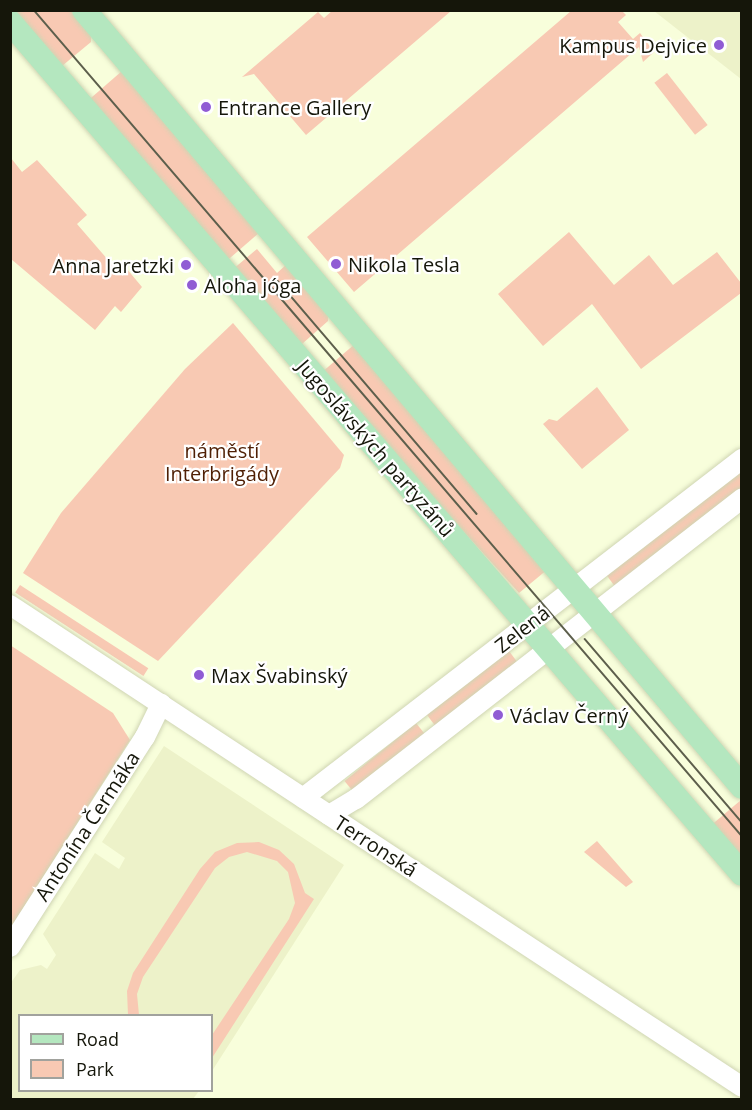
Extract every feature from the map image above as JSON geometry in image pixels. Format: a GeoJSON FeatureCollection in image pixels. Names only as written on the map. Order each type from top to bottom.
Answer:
{"type":"FeatureCollection","features":[{"type":"Feature","properties":{"kind":"main road"},"geometry":{"type":"LineString","coordinates":[[84,10],[576,588],[741,787]]}},
{"type":"Feature","properties":{"kind":"main road","name":"Jugoslávských partyzánů"},"geometry":{"type":"LineString","coordinates":[[10,22],[741,874]]}},
{"type":"Feature","properties":{"kind":"street","name":"Zelená"},"geometry":{"type":"LineString","coordinates":[[303,798],[741,459]]}},
{"type":"Feature","properties":{"kind":"street","name":"Zelená"},"geometry":{"type":"LineString","coordinates":[[329,815],[741,499]]}},
{"type":"Feature","properties":{"kind":"street","name":"Terronská"},"geometry":{"type":"LineString","coordinates":[[10,605],[741,1087]]}},
{"type":"Feature","properties":{"kind":"street","name":"Antonína Čermáka"},"geometry":{"type":"LineString","coordinates":[[10,947],[145,737],[161,704]]}},
{"type":"Feature","properties":{"kind":"shaded area","name":"Kampus Dejvice"},"geometry":{"type":"Polygon","coordinates":[[[654,11],[741,11],[741,79],[654,11]]]}},
{"type":"Feature","properties":{"kind":"shaded area"},"geometry":{"type":"Polygon","coordinates":[[[164,746],[344,865],[213,1069],[213,1014],[18,1014],[18,1092],[198,1092],[193,1099],[11,1099],[10,984],[20,970],[41,965],[47,969],[56,955],[43,934],[95,853],[119,869],[125,858],[102,842],[164,746]]]}},
{"type":"Feature","properties":{"kind":"green space"},"geometry":{"type":"Polygon","coordinates":[[[333,10],[451,11],[306,135],[254,74],[242,77],[318,12],[324,18],[333,10]]]}},
{"type":"Feature","properties":{"kind":"green space"},"geometry":{"type":"Polygon","coordinates":[[[10,11],[71,11],[91,33],[91,42],[62,66],[10,11]]]}},
{"type":"Feature","properties":{"kind":"green space"},"geometry":{"type":"Polygon","coordinates":[[[571,11],[622,11],[626,15],[618,22],[633,39],[640,33],[654,52],[643,62],[639,47],[354,292],[307,237],[571,11]]]}},
{"type":"Feature","properties":{"kind":"green space"},"geometry":{"type":"Polygon","coordinates":[[[122,71],[261,231],[227,261],[88,101],[122,71]]]}},
{"type":"Feature","properties":{"kind":"green space"},"geometry":{"type":"Polygon","coordinates":[[[667,73],[708,125],[695,135],[654,83],[667,73]]]}},
{"type":"Feature","properties":{"kind":"green space"},"geometry":{"type":"Polygon","coordinates":[[[11,158],[22,172],[37,160],[87,215],[77,224],[115,268],[121,262],[142,287],[121,312],[115,306],[95,330],[11,259],[11,158]]]}},
{"type":"Feature","properties":{"kind":"green space"},"geometry":{"type":"Polygon","coordinates":[[[569,232],[614,285],[649,255],[673,285],[717,252],[741,283],[741,293],[641,369],[592,304],[543,346],[498,294],[569,232]]]}},
{"type":"Feature","properties":{"kind":"green space"},"geometry":{"type":"Polygon","coordinates":[[[257,249],[277,273],[287,264],[328,312],[328,321],[302,344],[232,270],[257,249]]]}},
{"type":"Feature","properties":{"kind":"green space","name":"náměstí Interbrigády"},"geometry":{"type":"Polygon","coordinates":[[[233,323],[344,455],[340,468],[158,661],[23,573],[61,513],[185,369],[233,323]]]}},
{"type":"Feature","properties":{"kind":"green space"},"geometry":{"type":"Polygon","coordinates":[[[356,343],[548,569],[519,593],[321,373],[356,343]]]}},
{"type":"Feature","properties":{"kind":"green space"},"geometry":{"type":"Polygon","coordinates":[[[597,387],[629,430],[582,469],[543,424],[549,419],[557,421],[597,387]]]}},
{"type":"Feature","properties":{"kind":"green space"},"geometry":{"type":"Polygon","coordinates":[[[741,465],[741,492],[616,588],[605,573],[741,465]]]}},
{"type":"Feature","properties":{"kind":"green space"},"geometry":{"type":"Polygon","coordinates":[[[20,585],[148,668],[143,676],[15,593],[20,585]]]}},
{"type":"Feature","properties":{"kind":"green space"},"geometry":{"type":"Polygon","coordinates":[[[10,645],[113,713],[130,740],[10,929],[10,645]]]}},
{"type":"Feature","properties":{"kind":"green space"},"geometry":{"type":"Polygon","coordinates":[[[509,651],[518,663],[435,726],[426,714],[509,651]]]}},
{"type":"Feature","properties":{"kind":"green space"},"geometry":{"type":"Polygon","coordinates":[[[416,723],[425,734],[353,792],[345,781],[416,723]]]}},
{"type":"Feature","properties":{"kind":"green space"},"geometry":{"type":"Polygon","coordinates":[[[741,800],[741,865],[709,827],[741,800]]]}},
{"type":"Feature","properties":{"kind":"green space"},"geometry":{"type":"Polygon","coordinates":[[[597,841],[633,882],[626,887],[584,852],[597,841]]]}},
{"type":"Feature","properties":{"kind":"green space"},"geometry":{"type":"Polygon","coordinates":[[[259,842],[279,850],[294,864],[305,893],[314,899],[213,1056],[213,1033],[289,919],[295,903],[288,872],[277,861],[247,852],[229,857],[215,868],[143,977],[137,994],[139,1014],[128,1014],[127,991],[133,973],[200,869],[215,852],[237,843],[259,842]]]}},
{"type":"Feature","properties":{"kind":"tram line"},"geometry":{"type":"LineString","coordinates":[[34,10],[742,836]]}},
{"type":"Feature","properties":{"kind":"tram line"},"geometry":{"type":"LineString","coordinates":[[278,281],[477,514]]}},
{"type":"Feature","properties":{"kind":"tram line"},"geometry":{"type":"LineString","coordinates":[[585,639],[742,822]]}},
{"type":"Feature","properties":{"kind":"place","name":"Kampus Dejvice"},"geometry":{"type":"Point","coordinates":[719,45]}},
{"type":"Feature","properties":{"kind":"place","name":"Entrance Gallery"},"geometry":{"type":"Point","coordinates":[206,107]}},
{"type":"Feature","properties":{"kind":"place","name":"Nikola Tesla"},"geometry":{"type":"Point","coordinates":[336,264]}},
{"type":"Feature","properties":{"kind":"place","name":"Anna Jaretzki"},"geometry":{"type":"Point","coordinates":[186,265]}},
{"type":"Feature","properties":{"kind":"place","name":"Aloha jóga"},"geometry":{"type":"Point","coordinates":[192,285]}},
{"type":"Feature","properties":{"kind":"place","name":"Max Švabinský"},"geometry":{"type":"Point","coordinates":[199,675]}},
{"type":"Feature","properties":{"kind":"place","name":"Václav Černý"},"geometry":{"type":"Point","coordinates":[498,715]}}]}
